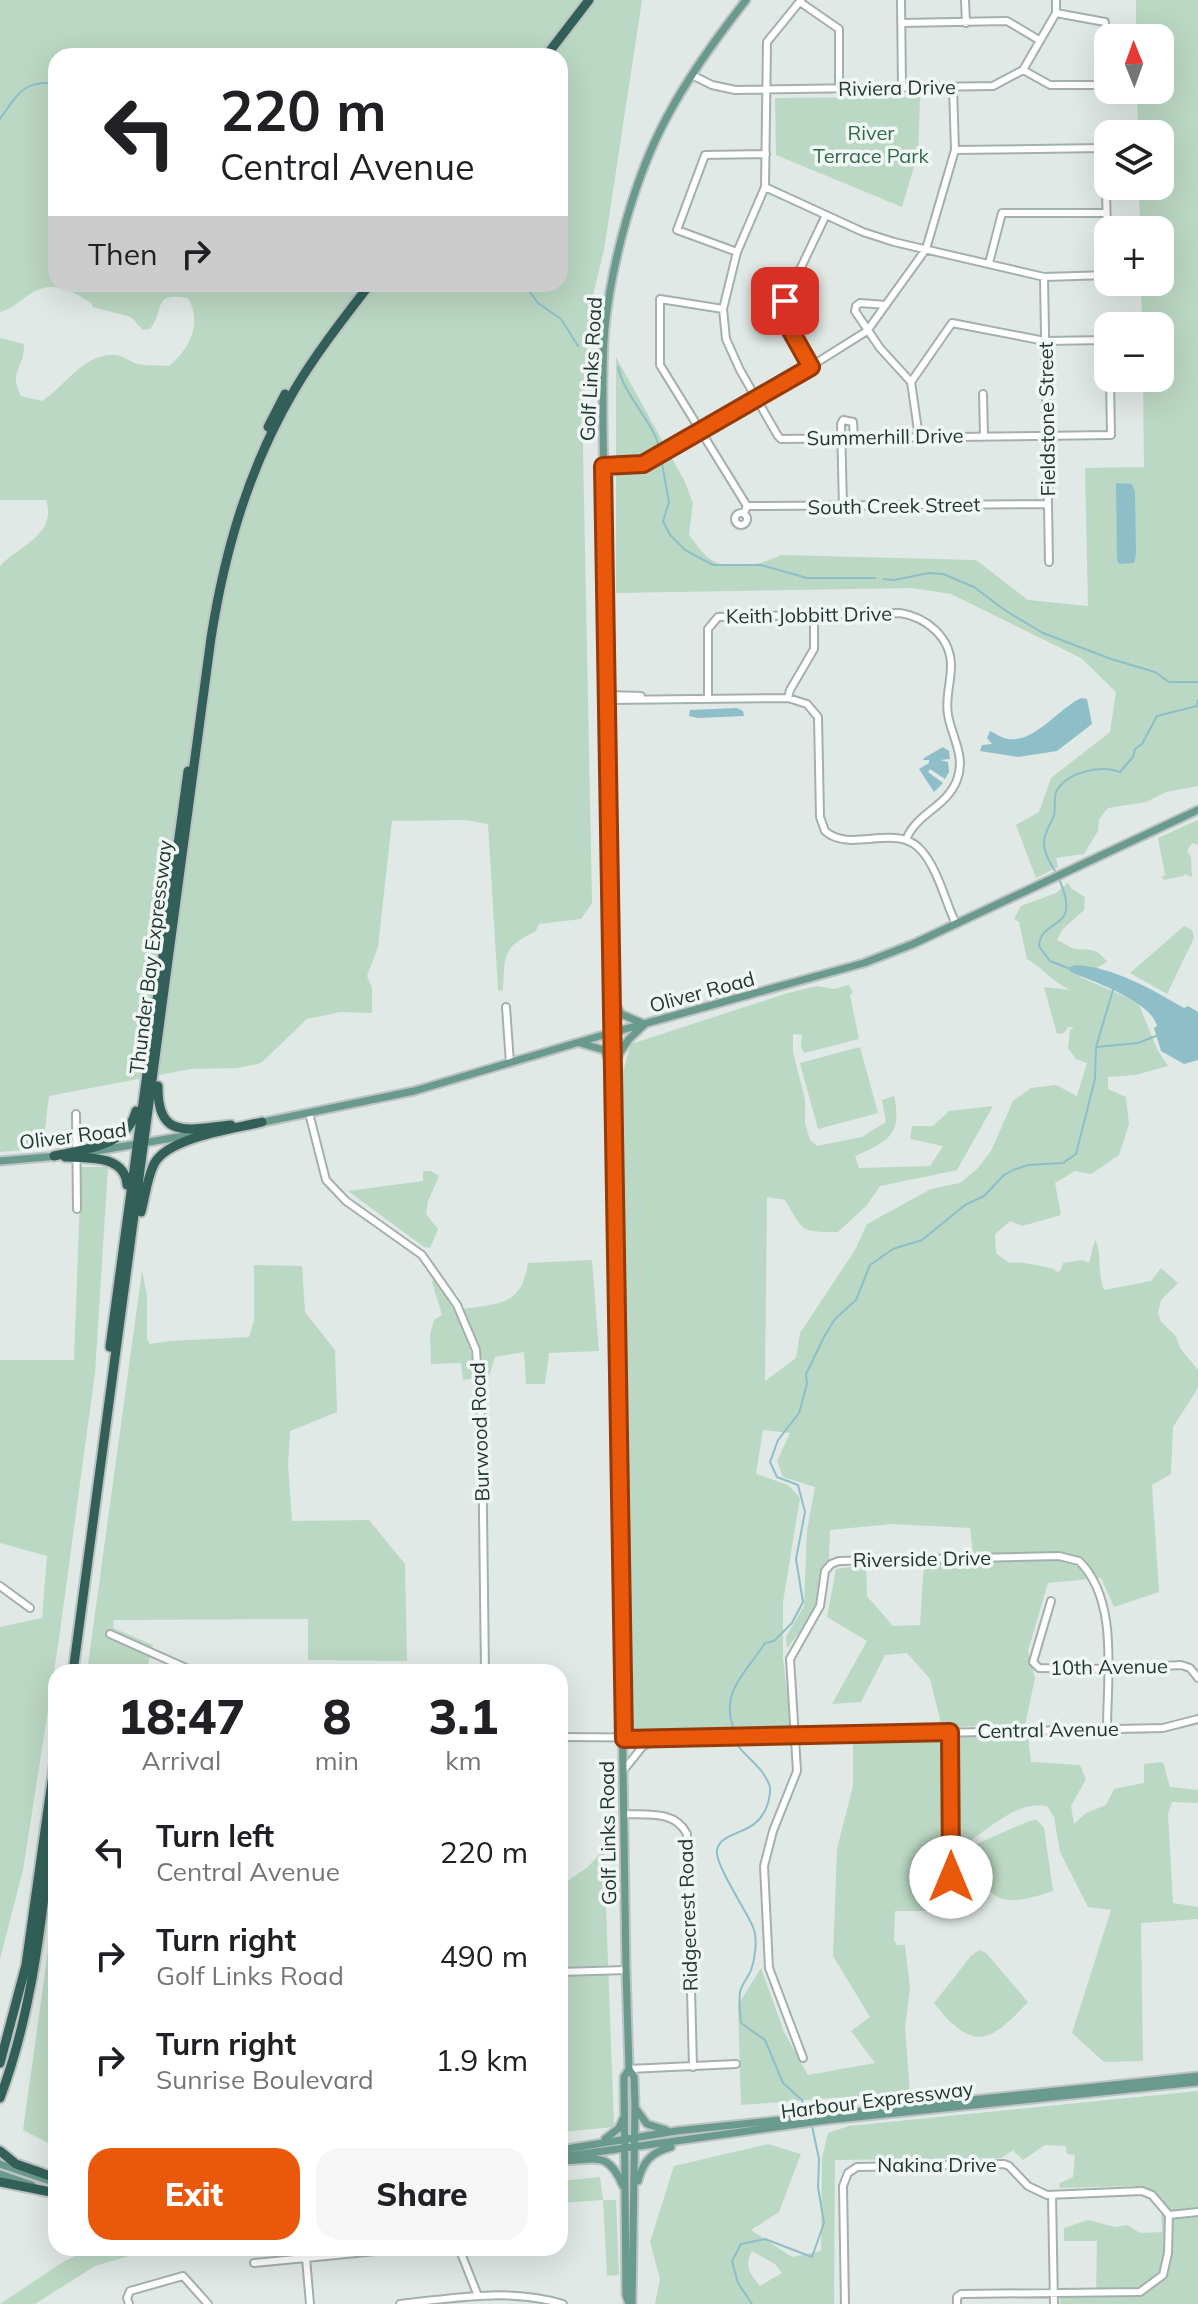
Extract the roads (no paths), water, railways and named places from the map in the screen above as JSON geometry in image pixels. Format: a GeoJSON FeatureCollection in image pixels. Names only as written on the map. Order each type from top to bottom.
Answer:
{"type":"FeatureCollection","features":[{"type":"Feature","properties":{"kind":"highway"},"geometry":{"type":"LineString","coordinates":[[544,48],[581,0]]}},
{"type":"Feature","properties":{"kind":"highway"},"geometry":{"type":"LineString","coordinates":[[552,48],[589,0]]}},
{"type":"Feature","properties":{"kind":"highway","name":"Thunder Bay Expressway"},"geometry":{"type":"LineString","coordinates":[[68,1664],[141,1144],[213,593],[226,534],[248,470],[276,410],[323,336],[357,292]]}},
{"type":"Feature","properties":{"kind":"highway","name":"Thunder Bay Expressway"},"geometry":{"type":"LineString","coordinates":[[154,1042],[211,638],[232,534],[265,446],[295,389],[364,292]]}},
{"type":"Feature","properties":{"kind":"highway"},"geometry":{"type":"LineString","coordinates":[[154,1042],[158,1100],[164,1120],[183,1128],[262,1122]]}},
{"type":"Feature","properties":{"kind":"highway"},"geometry":{"type":"LineString","coordinates":[[54,1156],[76,1154],[113,1140],[127,1131],[134,1121],[154,1042]]}},
{"type":"Feature","properties":{"kind":"highway"},"geometry":{"type":"LineString","coordinates":[[126,1254],[150,1174],[162,1153],[195,1139],[262,1122]]}},
{"type":"Feature","properties":{"kind":"highway"},"geometry":{"type":"LineString","coordinates":[[76,1154],[109,1161],[124,1172],[127,1184],[126,1254]]}},
{"type":"Feature","properties":{"kind":"highway","name":"Thunder Bay Expressway"},"geometry":{"type":"LineString","coordinates":[[74,1664],[126,1254]]}},
{"type":"Feature","properties":{"kind":"highway"},"geometry":{"type":"LineString","coordinates":[[0,2063],[26,1965],[48,1810]]}},
{"type":"Feature","properties":{"kind":"highway"},"geometry":{"type":"LineString","coordinates":[[1,2097],[31,1988],[48,1860]]}},
{"type":"Feature","properties":{"kind":"highway"},"geometry":{"type":"LineString","coordinates":[[0,2053],[14,2016]]}},
{"type":"Feature","properties":{"kind":"highway"},"geometry":{"type":"LineString","coordinates":[[0,2151],[16,2164],[48,2177]]}},
{"type":"Feature","properties":{"kind":"highway"},"geometry":{"type":"LineString","coordinates":[[0,2182],[48,2191]]}},
{"type":"Feature","properties":{"kind":"main road","name":"Golf Links Road"},"geometry":{"type":"LineString","coordinates":[[631,2304],[635,2106],[634,2077],[629,2069],[626,1970],[603,466],[605,330],[611,285],[626,220],[665,120],[692,75],[746,0]]}},
{"type":"Feature","properties":{"kind":"main road","name":"Oliver Road"},"geometry":{"type":"LineString","coordinates":[[76,1154],[262,1122],[414,1091],[864,963],[1048,882],[1198,810]]}},
{"type":"Feature","properties":{"kind":"main road"},"geometry":{"type":"LineString","coordinates":[[579,1042],[604,1050],[612,1065],[629,1039],[645,1023],[621,1014],[610,993]]}},
{"type":"Feature","properties":{"kind":"main road","name":"Oliver Road"},"geometry":{"type":"LineString","coordinates":[[0,1161],[54,1156]]}},
{"type":"Feature","properties":{"kind":"main road","name":"Golf Links Road"},"geometry":{"type":"LineString","coordinates":[[629,2069],[624,2077],[624,2149],[626,2295],[631,2304]]}},
{"type":"Feature","properties":{"kind":"main road","name":"Harbour Expressway"},"geometry":{"type":"LineString","coordinates":[[568,2158],[825,2118],[1198,2079]]}},
{"type":"Feature","properties":{"kind":"main road"},"geometry":{"type":"LineString","coordinates":[[635,2106],[640,2117],[651,2126],[676,2131]]}},
{"type":"Feature","properties":{"kind":"main road"},"geometry":{"type":"LineString","coordinates":[[597,2143],[614,2134],[625,2114]]}},
{"type":"Feature","properties":{"kind":"main road","name":"Harbour Expressway"},"geometry":{"type":"LineString","coordinates":[[568,2148],[676,2131],[794,2122]]}},
{"type":"Feature","properties":{"kind":"main road"},"geometry":{"type":"LineString","coordinates":[[635,2190],[640,2170],[650,2156],[665,2148],[717,2136]]}},
{"type":"Feature","properties":{"kind":"main road"},"geometry":{"type":"LineString","coordinates":[[568,2159],[608,2162],[616,2169],[625,2191]]}},
{"type":"Feature","properties":{"kind":"main road"},"geometry":{"type":"LineString","coordinates":[[0,2164],[48,2178]]}},
{"type":"Feature","properties":{"kind":"main road"},"geometry":{"type":"LineString","coordinates":[[0,2174],[48,2189]]}},
{"type":"Feature","properties":{"kind":"street"},"geometry":{"type":"LineString","coordinates":[[901,0],[902,87]]}},
{"type":"Feature","properties":{"kind":"street"},"geometry":{"type":"LineString","coordinates":[[965,0],[966,23]]}},
{"type":"Feature","properties":{"kind":"street"},"geometry":{"type":"LineString","coordinates":[[1056,0],[1056,13],[1023,70],[1050,85],[1107,85],[1105,22],[1056,13]]}},
{"type":"Feature","properties":{"kind":"street"},"geometry":{"type":"LineString","coordinates":[[800,1],[839,29],[839,89]]}},
{"type":"Feature","properties":{"kind":"street","name":"Summerhill Drive"},"geometry":{"type":"LineString","coordinates":[[800,1],[767,42],[765,187],[737,252],[723,309],[726,339],[781,439],[1111,435],[1110,392]]}},
{"type":"Feature","properties":{"kind":"street"},"geometry":{"type":"LineString","coordinates":[[901,23],[1007,21],[1039,40]]}},
{"type":"Feature","properties":{"kind":"street","name":"Riviera Drive"},"geometry":{"type":"LineString","coordinates":[[692,75],[712,85],[735,90],[839,89],[993,86],[1023,70]]}},
{"type":"Feature","properties":{"kind":"street"},"geometry":{"type":"LineString","coordinates":[[603,466],[643,464],[757,400],[867,331],[926,249],[955,150],[953,87]]}},
{"type":"Feature","properties":{"kind":"street"},"geometry":{"type":"LineString","coordinates":[[765,187],[863,232],[926,249],[1044,277],[1108,275],[1105,148],[955,150]]}},
{"type":"Feature","properties":{"kind":"street"},"geometry":{"type":"LineString","coordinates":[[737,252],[677,230],[705,155],[766,154]]}},
{"type":"Feature","properties":{"kind":"street"},"geometry":{"type":"LineString","coordinates":[[989,263],[1002,213],[1106,213]]}},
{"type":"Feature","properties":{"kind":"street"},"geometry":{"type":"LineString","coordinates":[[811,367],[787,324],[785,301],[826,215]]}},
{"type":"Feature","properties":{"kind":"street","name":"Fieldstone Street"},"geometry":{"type":"LineString","coordinates":[[1044,277],[1049,562]]}},
{"type":"Feature","properties":{"kind":"street"},"geometry":{"type":"LineString","coordinates":[[702,430],[660,365],[660,299],[723,309]]}},
{"type":"Feature","properties":{"kind":"street"},"geometry":{"type":"LineString","coordinates":[[886,305],[864,303],[856,306],[855,311],[867,331],[911,382],[919,437]]}},
{"type":"Feature","properties":{"kind":"street"},"geometry":{"type":"LineString","coordinates":[[911,382],[952,323],[1045,341],[1094,340]]}},
{"type":"Feature","properties":{"kind":"street"},"geometry":{"type":"LineString","coordinates":[[983,394],[984,436]]}},
{"type":"Feature","properties":{"kind":"street"},"geometry":{"type":"LineString","coordinates":[[843,507],[841,422],[846,419],[853,422],[854,438]]}},
{"type":"Feature","properties":{"kind":"street","name":"South Creek Street"},"geometry":{"type":"LineString","coordinates":[[702,430],[745,510],[1048,504]]}},
{"type":"Feature","properties":{"kind":"street"},"geometry":{"type":"LineString","coordinates":[[788,698],[814,649],[814,614]]}},
{"type":"Feature","properties":{"kind":"street","name":"Keith Jobbitt Drive"},"geometry":{"type":"LineString","coordinates":[[708,699],[708,629],[713,619],[722,615],[910,615],[931,626],[947,648],[951,662],[947,711],[958,743],[959,771],[945,800],[912,825],[906,840]]}},
{"type":"Feature","properties":{"kind":"street"},"geometry":{"type":"LineString","coordinates":[[607,698],[788,698],[807,704],[818,717],[820,817],[825,831],[841,839],[906,840],[924,853],[956,924]]}},
{"type":"Feature","properties":{"kind":"street"},"geometry":{"type":"LineString","coordinates":[[506,1007],[510,1063]]}},
{"type":"Feature","properties":{"kind":"street","name":"Burwood Road"},"geometry":{"type":"LineString","coordinates":[[309,1113],[326,1180],[346,1201],[422,1255],[457,1305],[476,1350],[482,1434],[485,1664]]}},
{"type":"Feature","properties":{"kind":"street"},"geometry":{"type":"LineString","coordinates":[[76,1114],[77,1209]]}},
{"type":"Feature","properties":{"kind":"street","name":"Riverside Drive"},"geometry":{"type":"LineString","coordinates":[[803,2058],[769,1968],[764,1866],[773,1831],[797,1771],[790,1659],[820,1606],[825,1571],[831,1564],[839,1561],[1070,1557],[1086,1568],[1106,1610],[1107,1729]]}},
{"type":"Feature","properties":{"kind":"street"},"geometry":{"type":"LineString","coordinates":[[0,1586],[30,1608]]}},
{"type":"Feature","properties":{"kind":"street","name":"10th Avenue"},"geometry":{"type":"LineString","coordinates":[[1051,1601],[1034,1665],[1049,1670],[1181,1665],[1190,1668],[1198,1678]]}},
{"type":"Feature","properties":{"kind":"street"},"geometry":{"type":"LineString","coordinates":[[110,1634],[171,1663]]}},
{"type":"Feature","properties":{"kind":"street","name":"Central Avenue"},"geometry":{"type":"LineString","coordinates":[[568,1737],[624,1739],[1163,1728],[1198,1719]]}},
{"type":"Feature","properties":{"kind":"street"},"geometry":{"type":"LineString","coordinates":[[950,1732],[951,1877]]}},
{"type":"Feature","properties":{"kind":"street"},"geometry":{"type":"LineString","coordinates":[[623,1771],[643,1746],[659,1738]]}},
{"type":"Feature","properties":{"kind":"street","name":"Ridgecrest Road"},"geometry":{"type":"LineString","coordinates":[[624,1814],[668,1816],[679,1822],[687,1834],[693,2067]]}},
{"type":"Feature","properties":{"kind":"street"},"geometry":{"type":"LineString","coordinates":[[568,1972],[626,1970]]}},
{"type":"Feature","properties":{"kind":"street"},"geometry":{"type":"LineString","coordinates":[[629,2069],[736,2064]]}},
{"type":"Feature","properties":{"kind":"street","name":"Nakina Drive"},"geometry":{"type":"LineString","coordinates":[[845,2304],[843,2186],[852,2169],[863,2165],[1004,2164],[1032,2189],[1052,2195]]}},
{"type":"Feature","properties":{"kind":"street"},"geometry":{"type":"LineString","coordinates":[[957,2304],[957,2297],[961,2294],[1054,2292],[1140,2292],[1163,2275],[1168,2253],[1169,2215],[1152,2195],[1142,2191],[1052,2195],[1054,2292],[1054,2304]]}},
{"type":"Feature","properties":{"kind":"street"},"geometry":{"type":"LineString","coordinates":[[1169,2215],[1198,2212]]}},
{"type":"Feature","properties":{"kind":"street"},"geometry":{"type":"LineString","coordinates":[[254,2263],[326,2256]]}},
{"type":"Feature","properties":{"kind":"street"},"geometry":{"type":"LineString","coordinates":[[462,2256],[478,2296]]}},
{"type":"Feature","properties":{"kind":"street"},"geometry":{"type":"LineString","coordinates":[[306,2258],[310,2304]]}},
{"type":"Feature","properties":{"kind":"street"},"geometry":{"type":"LineString","coordinates":[[129,2304],[127,2298],[130,2291],[183,2276],[208,2304]]}},
{"type":"Feature","properties":{"kind":"street"},"geometry":{"type":"LineString","coordinates":[[985,2302],[989,2294]]}},
{"type":"Feature","properties":{"kind":"street"},"geometry":{"type":"LineString","coordinates":[[400,2304],[478,2296],[525,2296],[563,2304]]}},
{"type":"Feature","properties":{"kind":"water"},"geometry":{"type":"Polygon","coordinates":[[[1116,483],[1132,484],[1135,492],[1134,563],[1119,564],[1117,560],[1116,483]]]}},
{"type":"Feature","properties":{"kind":"water"},"geometry":{"type":"Polygon","coordinates":[[[1081,698],[1087,699],[1092,724],[1057,751],[1018,757],[980,751],[982,745],[992,744],[987,738],[990,731],[1008,739],[1028,736],[1081,698]]]}},
{"type":"Feature","properties":{"kind":"water"},"geometry":{"type":"Polygon","coordinates":[[[737,708],[743,711],[744,716],[689,716],[690,710],[737,708]]]}},
{"type":"Feature","properties":{"kind":"water"},"geometry":{"type":"Polygon","coordinates":[[[943,747],[949,751],[950,759],[940,760],[948,762],[949,772],[945,779],[930,769],[928,772],[943,783],[934,792],[919,769],[929,763],[924,758],[943,747]]]}},
{"type":"Feature","properties":{"kind":"water"},"geometry":{"type":"Polygon","coordinates":[[[1075,965],[1118,974],[1198,1012],[1198,1060],[1184,1064],[1161,1051],[1154,1028],[1157,1026],[1144,1008],[1120,993],[1071,972],[1068,968],[1075,965]]]}},
{"type":"Feature","properties":{"kind":"waterway"},"geometry":{"type":"LineString","coordinates":[[0,119],[22,91],[35,84],[48,83]]}},
{"type":"Feature","properties":{"kind":"waterway"},"geometry":{"type":"LineString","coordinates":[[530,292],[538,303],[561,319],[578,346]]}},
{"type":"Feature","properties":{"kind":"waterway"},"geometry":{"type":"LineString","coordinates":[[618,367],[660,450]]}},
{"type":"Feature","properties":{"kind":"waterway"},"geometry":{"type":"LineString","coordinates":[[661,458],[669,502],[663,521],[670,535],[685,550],[713,565],[761,565],[807,578],[875,578]]}},
{"type":"Feature","properties":{"kind":"waterway"},"geometry":{"type":"LineString","coordinates":[[884,579],[943,574],[974,587],[1043,633],[1155,672],[1169,682],[1198,682]]}},
{"type":"Feature","properties":{"kind":"waterway"},"geometry":{"type":"LineString","coordinates":[[1056,873],[1046,855],[1044,840],[1054,815],[1055,796],[1062,783],[1086,771],[1104,769],[1120,772],[1133,757],[1135,749],[1142,744],[1157,716],[1197,706],[1198,700]]}},
{"type":"Feature","properties":{"kind":"waterway"},"geometry":{"type":"LineString","coordinates":[[1059,879],[1065,896],[1064,916],[1046,930],[1039,946],[1050,961],[1068,968]]}},
{"type":"Feature","properties":{"kind":"waterway"},"geometry":{"type":"LineString","coordinates":[[1096,1047],[1113,990]]}},
{"type":"Feature","properties":{"kind":"waterway"},"geometry":{"type":"LineString","coordinates":[[734,1729],[730,1704],[737,1683],[765,1643],[774,1641],[792,1623],[803,1602],[796,1559],[805,1512],[798,1485],[777,1477],[770,1462],[778,1440],[799,1413],[807,1384],[806,1374],[824,1337],[835,1319],[856,1300],[870,1265],[893,1249],[922,1240],[965,1205],[984,1196],[1013,1170],[1028,1165],[1063,1163],[1076,1154],[1095,1079],[1096,1047],[1138,1043],[1156,1036]]}},
{"type":"Feature","properties":{"kind":"waterway"},"geometry":{"type":"LineString","coordinates":[[735,1742],[762,1772],[770,1789],[768,1803],[757,1822],[726,1838],[717,1850],[717,1856],[750,1920],[755,1937],[750,1973],[740,1992],[741,2023],[765,2040],[783,2083],[802,2100],[805,2113]]}},
{"type":"Feature","properties":{"kind":"waterway"},"geometry":{"type":"LineString","coordinates":[[752,2304],[738,2283],[732,2261],[741,2244],[765,2239],[812,2257],[824,2223],[818,2187],[819,2159],[812,2126]]}},
{"type":"Feature","properties":{"kind":"park label","name":"River Terrace Park"},"geometry":{"type":"Point","coordinates":[871,144]}}]}
